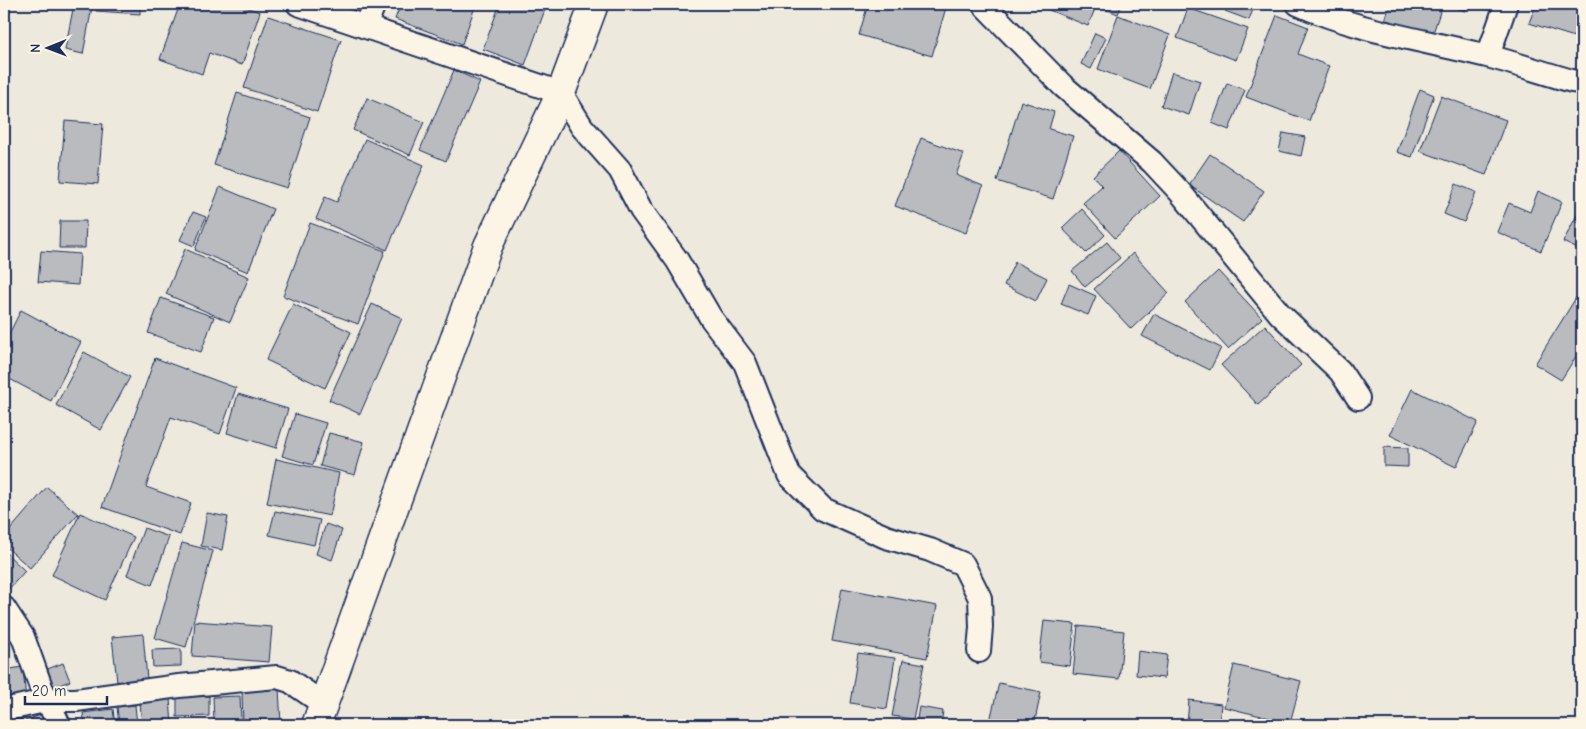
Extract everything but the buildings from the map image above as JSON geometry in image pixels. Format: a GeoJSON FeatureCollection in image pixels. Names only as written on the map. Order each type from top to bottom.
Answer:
{"type":"FeatureCollection","features":[{"type":"Feature","properties":{"kind":"street"},"geometry":{"type":"LineString","coordinates":[[298,4],[561,93],[582,127],[620,170],[641,210],[678,260],[711,318],[745,363],[789,474],[823,509],[886,536],[930,550],[962,564],[980,598],[981,627],[979,651]]}},
{"type":"Feature","properties":{"kind":"street"},"geometry":{"type":"LineString","coordinates":[[365,27],[374,4]]}},
{"type":"Feature","properties":{"kind":"street"},"geometry":{"type":"LineString","coordinates":[[4,710],[49,700],[76,700],[179,686],[277,677],[290,681],[320,715],[488,246],[561,93],[594,4]]}},
{"type":"Feature","properties":{"kind":"street"},"geometry":{"type":"LineString","coordinates":[[983,4],[1062,86],[1152,162],[1180,192],[1280,314],[1340,371],[1358,398]]}},
{"type":"Feature","properties":{"kind":"street"},"geometry":{"type":"LineString","coordinates":[[1298,4],[1337,19],[1488,56],[1572,81],[1582,82]]}},
{"type":"Feature","properties":{"kind":"street"},"geometry":{"type":"LineString","coordinates":[[1488,56],[1506,4]]}},
{"type":"Feature","properties":{"kind":"street"},"geometry":{"type":"LineString","coordinates":[[4,608],[23,637],[41,686],[59,725]]}}]}
